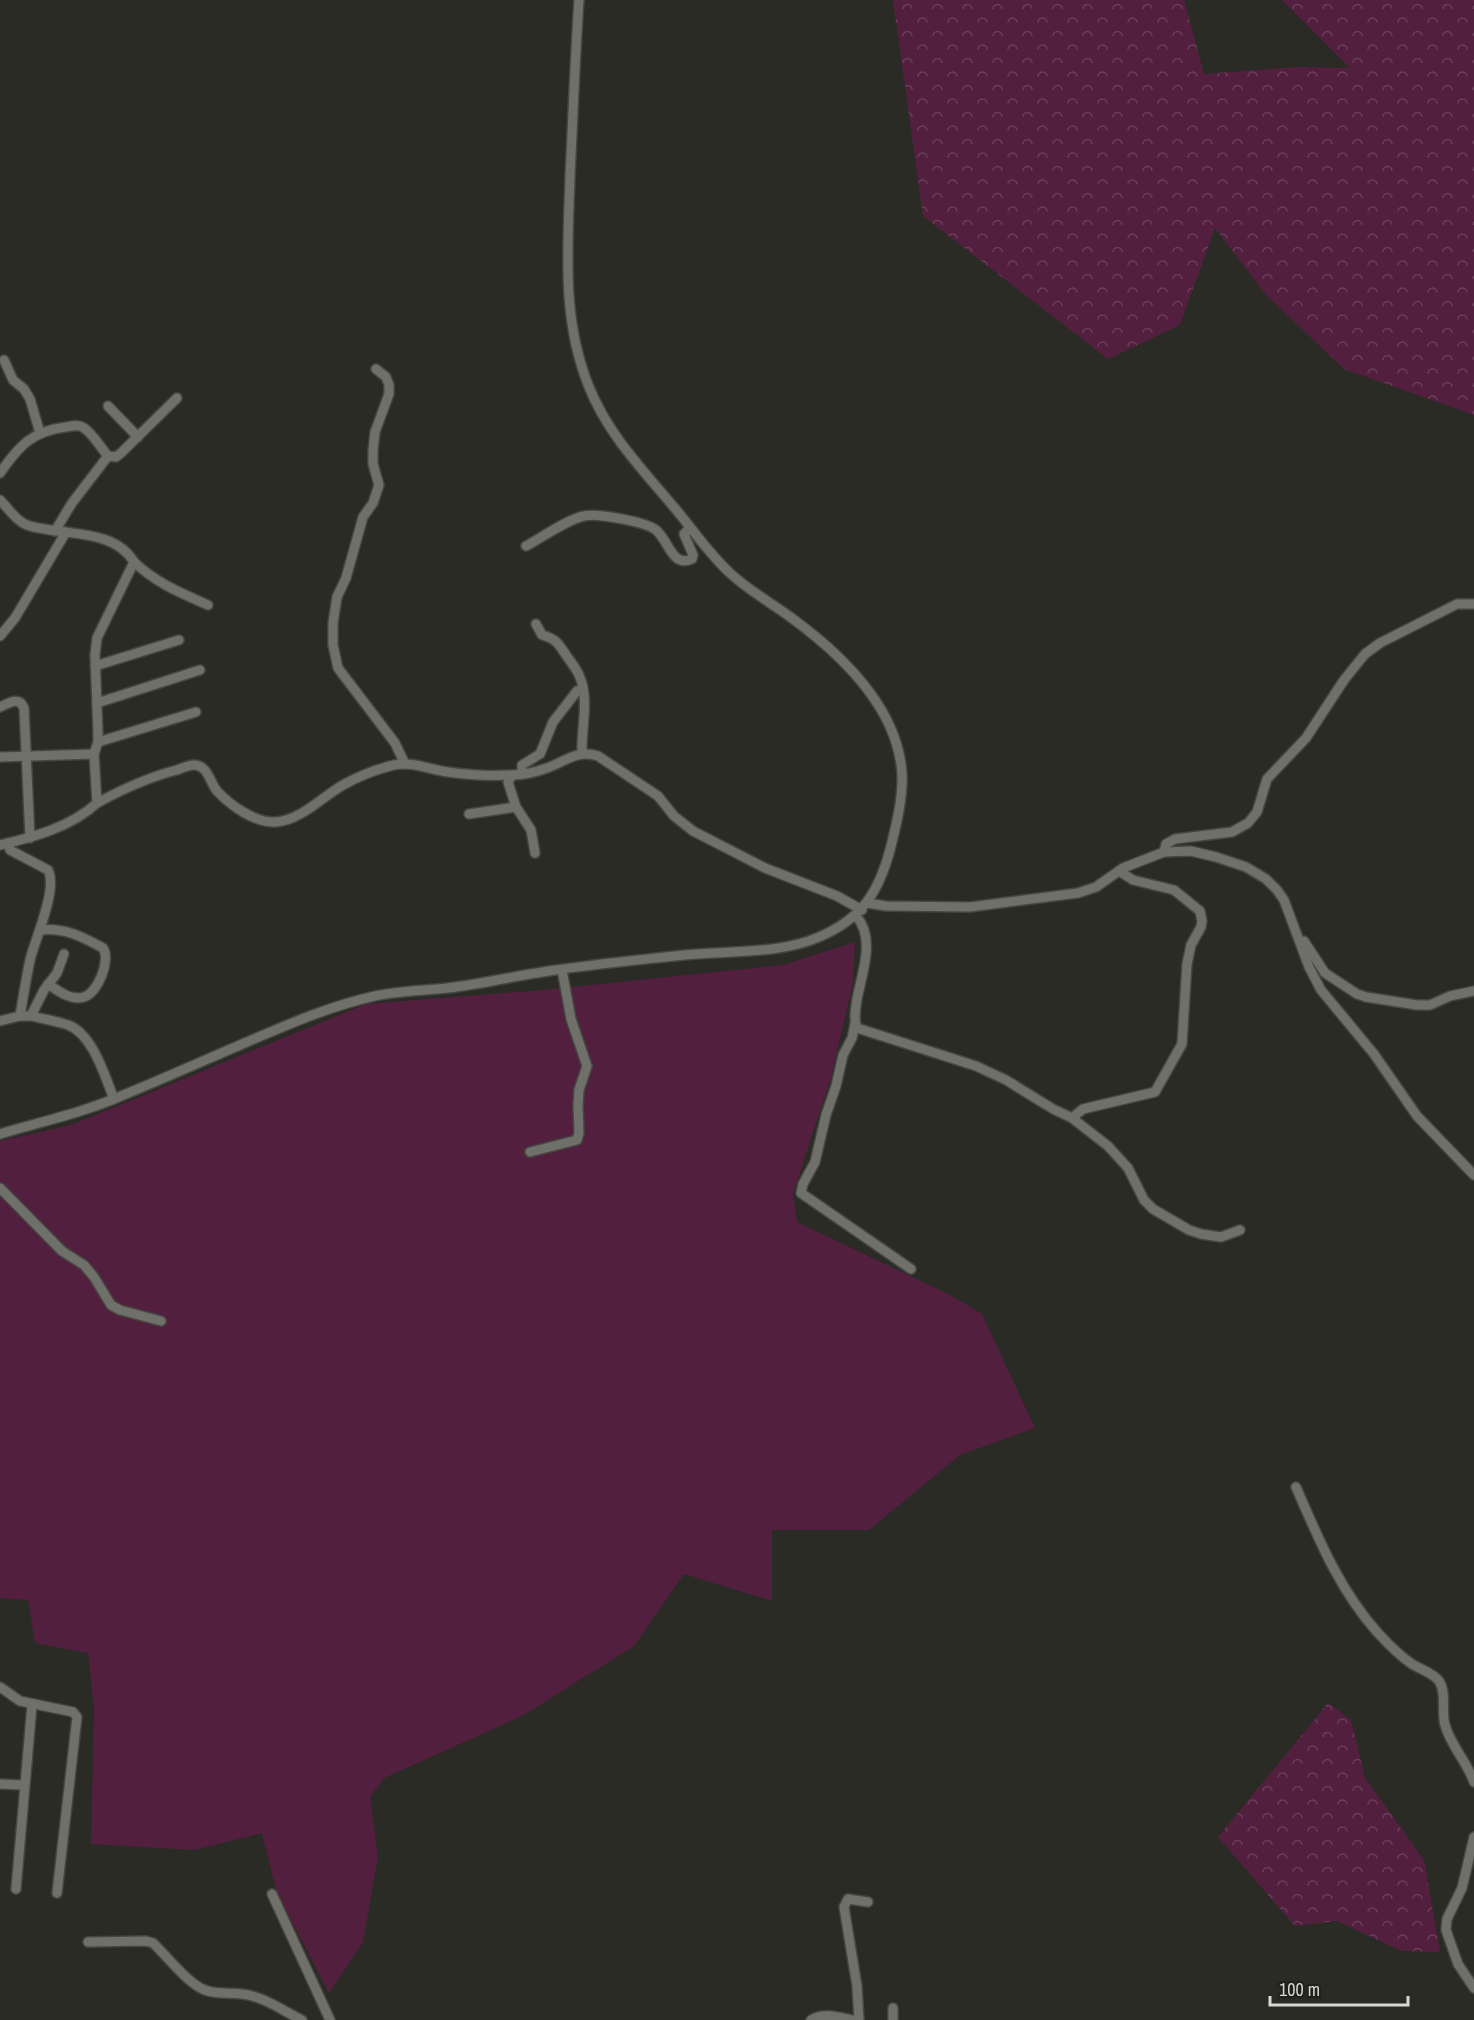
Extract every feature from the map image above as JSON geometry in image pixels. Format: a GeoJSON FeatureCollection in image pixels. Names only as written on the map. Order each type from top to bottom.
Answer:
{"type":"FeatureCollection","features":[{"type":"Feature","properties":{"kind":"street"},"geometry":{"type":"LineString","coordinates":[[579,0],[569,215],[569,299],[572,334],[582,369],[603,418],[620,444],[729,573],[756,595],[806,629],[838,656],[882,711],[899,755],[902,770],[900,802],[888,858],[882,875],[862,910],[867,943],[852,1038],[843,1055],[836,1086],[823,1124],[815,1162],[803,1184],[801,1193],[911,1269]]}},
{"type":"Feature","properties":{"kind":"street"},"geometry":{"type":"LineString","coordinates":[[4,360],[13,380],[24,389],[30,399],[40,433]]}},
{"type":"Feature","properties":{"kind":"street"},"geometry":{"type":"LineString","coordinates":[[376,369],[386,377],[389,385],[389,394],[375,432],[372,451],[379,485],[373,503],[363,517],[346,578],[338,597],[333,623],[333,645],[338,668],[395,743],[405,764]]}},
{"type":"Feature","properties":{"kind":"street"},"geometry":{"type":"LineString","coordinates":[[0,473],[30,437],[61,427],[83,427],[108,456],[116,457],[177,398]]}},
{"type":"Feature","properties":{"kind":"street"},"geometry":{"type":"LineString","coordinates":[[108,406],[138,437]]}},
{"type":"Feature","properties":{"kind":"street"},"geometry":{"type":"LineString","coordinates":[[55,531],[72,503],[108,456]]}},
{"type":"Feature","properties":{"kind":"street"},"geometry":{"type":"LineString","coordinates":[[0,500],[23,523],[55,531],[101,538],[116,544],[129,554],[149,577],[208,605]]}},
{"type":"Feature","properties":{"kind":"street"},"geometry":{"type":"LineString","coordinates":[[526,546],[577,518],[592,516],[639,522],[656,530],[675,557],[681,561],[687,561],[692,559],[693,555],[684,534],[690,528]]}},
{"type":"Feature","properties":{"kind":"street"},"geometry":{"type":"LineString","coordinates":[[0,636],[15,618],[66,532]]}},
{"type":"Feature","properties":{"kind":"street"},"geometry":{"type":"LineString","coordinates":[[97,803],[94,754],[98,742],[95,666],[97,638],[134,562]]}},
{"type":"Feature","properties":{"kind":"street"},"geometry":{"type":"LineString","coordinates":[[1164,852],[1166,844],[1175,838],[1232,832],[1248,823],[1257,812],[1267,779],[1306,738],[1365,654],[1380,643],[1457,603],[1474,604]]}},
{"type":"Feature","properties":{"kind":"street"},"geometry":{"type":"LineString","coordinates":[[536,624],[542,635],[551,637],[557,642],[579,674],[585,707],[582,753]]}},
{"type":"Feature","properties":{"kind":"street"},"geometry":{"type":"LineString","coordinates":[[95,666],[179,640]]}},
{"type":"Feature","properties":{"kind":"street"},"geometry":{"type":"LineString","coordinates":[[97,703],[200,670]]}},
{"type":"Feature","properties":{"kind":"street"},"geometry":{"type":"LineString","coordinates":[[535,853],[531,830],[516,807],[508,782],[517,774],[522,765],[540,754],[553,722],[577,691],[583,689]]}},
{"type":"Feature","properties":{"kind":"street"},"geometry":{"type":"LineString","coordinates":[[0,707],[12,701],[22,703],[24,708],[30,838]]}},
{"type":"Feature","properties":{"kind":"street"},"geometry":{"type":"LineString","coordinates":[[98,742],[196,712]]}},
{"type":"Feature","properties":{"kind":"street"},"geometry":{"type":"LineString","coordinates":[[4,844],[30,838],[69,823],[97,803],[127,787],[159,774],[195,765],[202,767],[217,790],[248,815],[275,822],[289,819],[302,812],[344,784],[395,765],[405,764],[447,772],[517,774],[547,768],[582,753],[598,756],[658,796],[674,816],[693,831],[765,868],[837,896],[862,910]]}},
{"type":"Feature","properties":{"kind":"street"},"geometry":{"type":"LineString","coordinates":[[0,757],[94,754]]}},
{"type":"Feature","properties":{"kind":"street"},"geometry":{"type":"LineString","coordinates":[[469,814],[516,807]]}},
{"type":"Feature","properties":{"kind":"street"},"geometry":{"type":"LineString","coordinates":[[4,844],[10,850],[48,870],[51,874],[40,930],[30,958],[20,1016]]}},
{"type":"Feature","properties":{"kind":"street"},"geometry":{"type":"LineString","coordinates":[[0,1134],[114,1099],[313,1013],[381,994],[442,989],[562,970],[797,944],[822,936],[862,910],[886,906],[970,907],[1078,893],[1096,887],[1119,871],[1144,858],[1164,852],[1191,851],[1216,856],[1246,867],[1259,874],[1277,890],[1284,900],[1309,967],[1321,990],[1374,1054],[1417,1116],[1474,1175]]}},
{"type":"Feature","properties":{"kind":"street"},"geometry":{"type":"LineString","coordinates":[[1072,1118],[1083,1109],[1155,1092],[1183,1039],[1187,964],[1191,945],[1201,927],[1202,915],[1174,890],[1133,880],[1119,871]]}},
{"type":"Feature","properties":{"kind":"street"},"geometry":{"type":"LineString","coordinates":[[1294,923],[1322,969],[1331,978],[1356,994],[1416,1005],[1430,1005],[1450,996],[1474,991]]}},
{"type":"Feature","properties":{"kind":"street"},"geometry":{"type":"LineString","coordinates":[[40,930],[51,929],[74,933],[103,948],[106,952],[105,970],[89,994],[83,998],[69,996],[48,984]]}},
{"type":"Feature","properties":{"kind":"street"},"geometry":{"type":"LineString","coordinates":[[31,1016],[48,984],[57,973],[64,954]]}},
{"type":"Feature","properties":{"kind":"street"},"geometry":{"type":"LineString","coordinates":[[530,1152],[570,1143],[577,1140],[579,1133],[579,1090],[587,1066],[572,1019],[562,970]]}},
{"type":"Feature","properties":{"kind":"street"},"geometry":{"type":"LineString","coordinates":[[0,1021],[31,1016],[69,1025],[83,1036],[96,1055],[114,1099]]}},
{"type":"Feature","properties":{"kind":"street"},"geometry":{"type":"LineString","coordinates":[[855,1024],[862,1030],[912,1044],[989,1071],[1021,1087],[1053,1109],[1072,1118],[1120,1158],[1133,1176],[1146,1203],[1189,1230],[1221,1237],[1240,1230]]}},
{"type":"Feature","properties":{"kind":"street"},"geometry":{"type":"LineString","coordinates":[[0,1126],[16,1129]]}},
{"type":"Feature","properties":{"kind":"street"},"geometry":{"type":"LineString","coordinates":[[0,1188],[62,1251],[84,1265],[111,1305],[120,1310],[161,1321]]}},
{"type":"Feature","properties":{"kind":"street"},"geometry":{"type":"LineString","coordinates":[[1296,1486],[1326,1554],[1367,1620],[1392,1648],[1413,1665],[1434,1675],[1439,1681],[1446,1729],[1474,1782]]}},
{"type":"Feature","properties":{"kind":"street"},"geometry":{"type":"LineString","coordinates":[[0,1687],[20,1701],[74,1712],[77,1718],[57,1893]]}},
{"type":"Feature","properties":{"kind":"street"},"geometry":{"type":"LineString","coordinates":[[16,1888],[32,1705]]}},
{"type":"Feature","properties":{"kind":"street"},"geometry":{"type":"LineString","coordinates":[[0,1784],[24,1785]]}},
{"type":"Feature","properties":{"kind":"street"},"geometry":{"type":"LineString","coordinates":[[1474,1837],[1462,1888],[1447,1919],[1446,1930],[1458,1964],[1474,1988]]}},
{"type":"Feature","properties":{"kind":"street"},"geometry":{"type":"LineString","coordinates":[[272,1894],[330,2020]]}},
{"type":"Feature","properties":{"kind":"street"},"geometry":{"type":"LineString","coordinates":[[859,2020],[857,1986],[843,1907],[848,1899],[868,1902]]}},
{"type":"Feature","properties":{"kind":"street"},"geometry":{"type":"LineString","coordinates":[[88,1942],[146,1941],[153,1943],[203,1990],[214,1993],[243,1994],[260,1999],[302,2020]]}},
{"type":"Feature","properties":{"kind":"street"},"geometry":{"type":"LineString","coordinates":[[893,2008],[893,2020]]}},
{"type":"Feature","properties":{"kind":"street"},"geometry":{"type":"LineString","coordinates":[[811,2020],[822,2016],[852,2020]]}},
{"type":"Feature","properties":{"kind":"green space"},"geometry":{"type":"Polygon","coordinates":[[[893,0],[1184,0],[1204,74],[1298,67],[1350,68],[1282,0],[1474,0],[1474,415],[1344,369],[1266,295],[1215,228],[1180,325],[1108,359],[923,216],[893,0]]]}},
{"type":"Feature","properties":{"kind":"green space"},"geometry":{"type":"Polygon","coordinates":[[[855,942],[853,983],[831,1077],[793,1194],[797,1222],[950,1295],[982,1314],[1035,1428],[960,1455],[869,1530],[772,1530],[772,1601],[684,1574],[634,1646],[522,1716],[384,1778],[370,1797],[378,1857],[363,1942],[329,1993],[277,1893],[262,1833],[194,1850],[91,1844],[94,1709],[88,1653],[35,1643],[28,1600],[0,1598],[0,1141],[71,1125],[366,1004],[543,990],[783,965],[855,942]]]}},
{"type":"Feature","properties":{"kind":"green space"},"geometry":{"type":"Polygon","coordinates":[[[1328,1703],[1351,1720],[1365,1778],[1424,1860],[1440,1952],[1401,1951],[1337,1921],[1295,1926],[1218,1837],[1328,1703]]]}}]}
